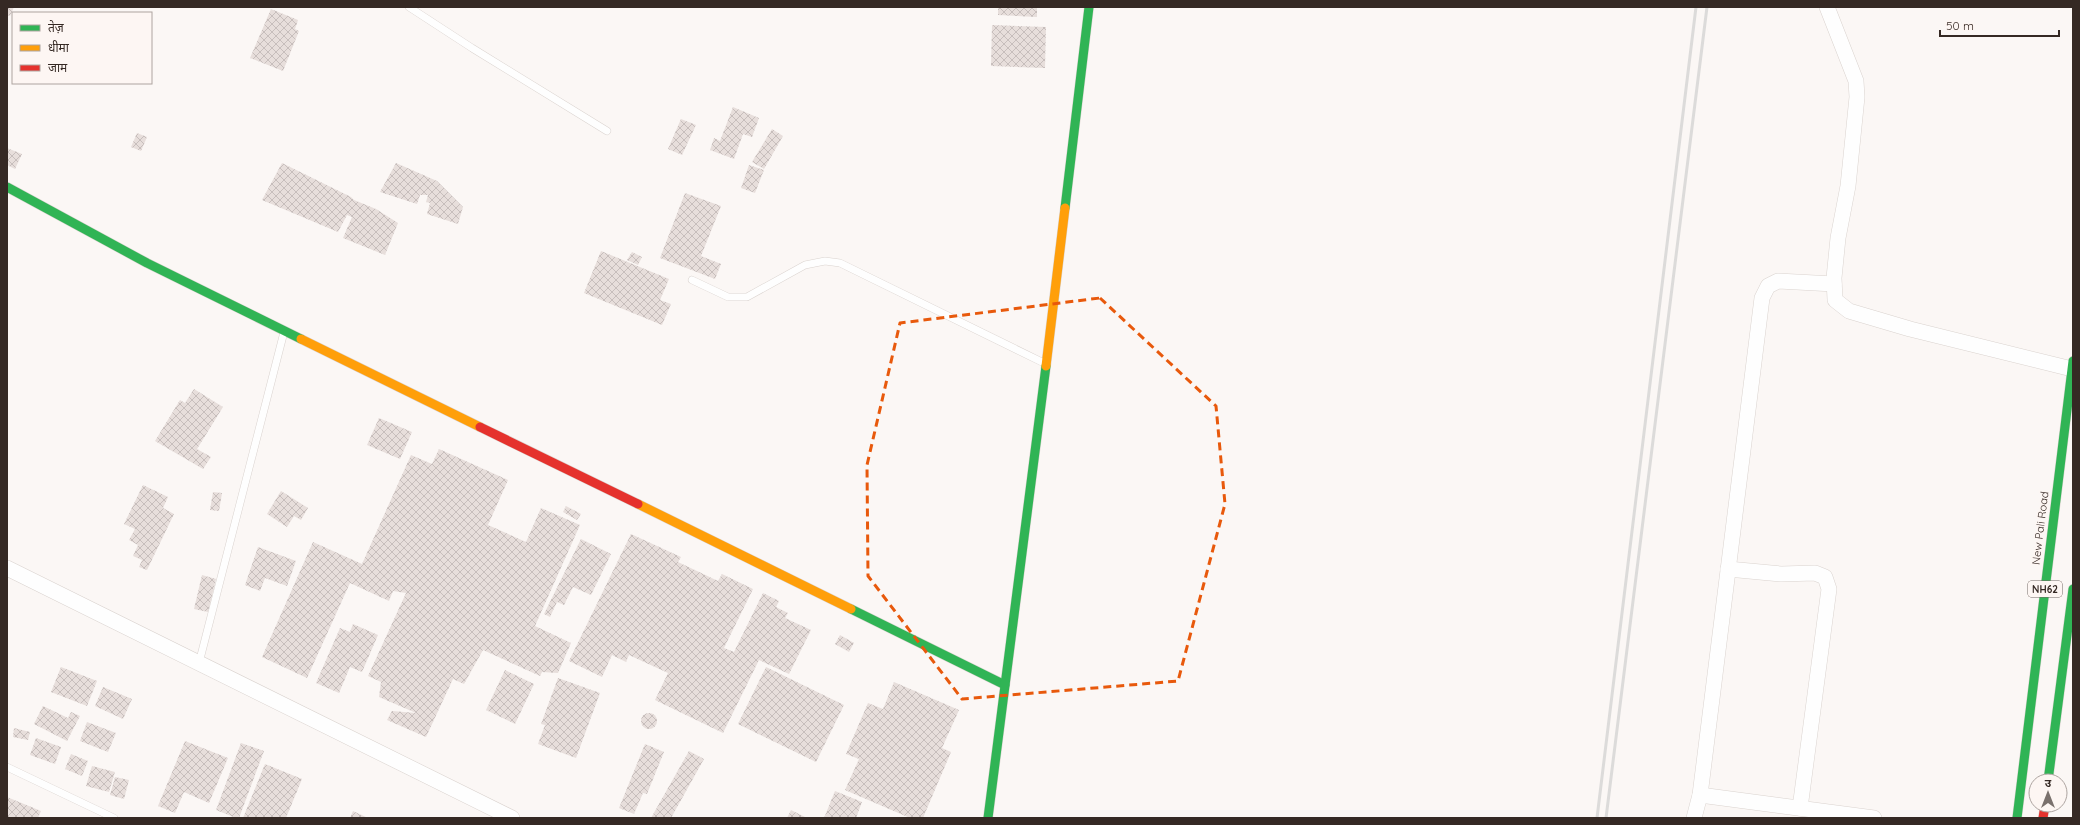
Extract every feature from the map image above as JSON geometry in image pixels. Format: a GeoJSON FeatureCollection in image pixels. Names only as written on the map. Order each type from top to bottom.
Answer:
{"type":"FeatureCollection","features":[{"type":"Feature","properties":{"kind":"main road"},"geometry":{"type":"LineString","coordinates":[[988,818],[1046,364],[1089,7]]}},
{"type":"Feature","properties":{"kind":"main road"},"geometry":{"type":"LineString","coordinates":[[7,186],[147,263],[1005,685]]}},
{"type":"Feature","properties":{"kind":"main road","name":"New Pali Road"},"geometry":{"type":"LineString","coordinates":[[2017,818],[2072,365]]}},
{"type":"Feature","properties":{"kind":"main road","name":"NH62"},"geometry":{"type":"LineString","coordinates":[[2049,773],[2073,589]]}},
{"type":"Feature","properties":{"kind":"street"},"geometry":{"type":"LineString","coordinates":[[1827,7],[1856,81],[1857,97],[1848,186],[1838,238],[1834,284],[1835,300],[1849,311],[1910,329],[2072,365]]}},
{"type":"Feature","properties":{"kind":"street"},"geometry":{"type":"LineString","coordinates":[[1694,818],[1700,795],[1762,298],[1768,286],[1778,281],[1834,284]]}},
{"type":"Feature","properties":{"kind":"street"},"geometry":{"type":"LineString","coordinates":[[7,569],[512,818]]}},
{"type":"Feature","properties":{"kind":"street"},"geometry":{"type":"LineString","coordinates":[[1728,569],[1781,574],[1815,573],[1825,577],[1828,589],[1800,808]]}},
{"type":"Feature","properties":{"kind":"street"},"geometry":{"type":"LineString","coordinates":[[1700,795],[1874,818]]}},
{"type":"Feature","properties":{"kind":"lane"},"geometry":{"type":"LineString","coordinates":[[409,7],[472,48],[607,131]]}},
{"type":"Feature","properties":{"kind":"lane"},"geometry":{"type":"LineString","coordinates":[[692,280],[728,298],[747,297],[805,265],[825,261],[840,263],[1046,364]]}},
{"type":"Feature","properties":{"kind":"lane"},"geometry":{"type":"LineString","coordinates":[[199,663],[285,330]]}},
{"type":"Feature","properties":{"kind":"lane"},"geometry":{"type":"LineString","coordinates":[[7,767],[114,818]]}},
{"type":"Feature","properties":{"kind":"highlighted area"},"geometry":{"type":"Polygon","coordinates":[[[1100,298],[1216,406],[1225,504],[1178,681],[962,699],[868,576],[867,465],[900,323],[1100,298]]]}},
{"type":"Feature","properties":{"kind":"building"},"geometry":{"type":"Polygon","coordinates":[[[7,7],[14,7],[10,16],[7,15],[7,7]]]}},
{"type":"Feature","properties":{"kind":"building"},"geometry":{"type":"Polygon","coordinates":[[[998,7],[1037,7],[1037,17],[998,15],[998,7]]]}},
{"type":"Feature","properties":{"kind":"building"},"geometry":{"type":"Polygon","coordinates":[[[271,9],[298,20],[295,29],[299,31],[283,71],[250,58],[271,9]]]}},
{"type":"Feature","properties":{"kind":"building"},"geometry":{"type":"Polygon","coordinates":[[[992,25],[1046,27],[1045,68],[991,66],[992,25]]]}},
{"type":"Feature","properties":{"kind":"building"},"geometry":{"type":"Polygon","coordinates":[[[733,107],[759,118],[752,137],[743,134],[734,159],[710,150],[714,138],[720,141],[733,107]]]}},
{"type":"Feature","properties":{"kind":"building"},"geometry":{"type":"Polygon","coordinates":[[[681,119],[696,125],[682,155],[668,149],[681,119]]]}},
{"type":"Feature","properties":{"kind":"building"},"geometry":{"type":"Polygon","coordinates":[[[772,129],[783,136],[764,169],[752,162],[772,129]]]}},
{"type":"Feature","properties":{"kind":"building"},"geometry":{"type":"Polygon","coordinates":[[[137,133],[147,137],[141,151],[131,147],[137,133]]]}},
{"type":"Feature","properties":{"kind":"building"},"geometry":{"type":"Polygon","coordinates":[[[7,148],[22,154],[15,169],[7,165],[7,148]]]}},
{"type":"Feature","properties":{"kind":"building"},"geometry":{"type":"Polygon","coordinates":[[[282,163],[351,197],[354,200],[376,209],[398,223],[385,255],[343,238],[352,217],[347,215],[338,232],[262,200],[282,163]]]}},
{"type":"Feature","properties":{"kind":"building"},"geometry":{"type":"Polygon","coordinates":[[[396,163],[437,181],[463,207],[458,224],[427,214],[430,203],[426,202],[428,195],[420,195],[417,204],[380,192],[396,163]]]}},
{"type":"Feature","properties":{"kind":"building"},"geometry":{"type":"Polygon","coordinates":[[[749,165],[764,170],[755,193],[741,188],[749,165]]]}},
{"type":"Feature","properties":{"kind":"building"},"geometry":{"type":"Polygon","coordinates":[[[685,193],[721,206],[701,256],[721,264],[715,279],[660,258],[685,193]]]}},
{"type":"Feature","properties":{"kind":"building"},"geometry":{"type":"Polygon","coordinates":[[[601,251],[669,279],[660,300],[671,304],[662,325],[584,293],[601,251]]]}},
{"type":"Feature","properties":{"kind":"building"},"geometry":{"type":"Polygon","coordinates":[[[632,252],[642,257],[638,265],[627,260],[632,252]]]}},
{"type":"Feature","properties":{"kind":"building"},"geometry":{"type":"Polygon","coordinates":[[[194,389],[223,407],[197,449],[211,457],[203,469],[155,441],[180,400],[185,403],[194,389]]]}},
{"type":"Feature","properties":{"kind":"building"},"geometry":{"type":"Polygon","coordinates":[[[379,418],[412,432],[400,459],[367,445],[379,418]]]}},
{"type":"Feature","properties":{"kind":"building"},"geometry":{"type":"Polygon","coordinates":[[[439,449],[508,480],[488,525],[526,542],[541,508],[580,525],[535,626],[571,643],[558,673],[542,672],[540,676],[483,650],[464,684],[453,679],[426,737],[387,720],[392,711],[416,713],[379,697],[381,682],[368,676],[406,593],[393,591],[389,601],[350,583],[307,678],[262,657],[313,542],[362,564],[411,455],[432,464],[439,449]]]}},
{"type":"Feature","properties":{"kind":"building"},"geometry":{"type":"Polygon","coordinates":[[[143,485],[168,497],[163,508],[174,514],[147,570],[139,567],[142,560],[133,556],[138,545],[129,540],[135,529],[124,524],[143,485]]]}},
{"type":"Feature","properties":{"kind":"building"},"geometry":{"type":"Polygon","coordinates":[[[281,491],[308,508],[301,520],[294,516],[287,527],[267,514],[281,491]]]}},
{"type":"Feature","properties":{"kind":"building"},"geometry":{"type":"Polygon","coordinates":[[[213,492],[222,493],[219,511],[210,510],[213,492]]]}},
{"type":"Feature","properties":{"kind":"building"},"geometry":{"type":"Polygon","coordinates":[[[566,506],[581,514],[577,520],[563,512],[566,506]]]}},
{"type":"Feature","properties":{"kind":"building"},"geometry":{"type":"Polygon","coordinates":[[[631,534],[681,557],[678,562],[718,581],[722,574],[753,589],[724,648],[734,652],[763,593],[779,601],[776,607],[788,613],[785,618],[811,630],[789,674],[759,660],[723,733],[655,700],[668,673],[629,655],[626,662],[612,655],[602,677],[569,661],[631,534]]]}},
{"type":"Feature","properties":{"kind":"building"},"geometry":{"type":"Polygon","coordinates":[[[581,539],[611,554],[591,595],[573,587],[564,605],[557,602],[550,617],[544,614],[581,539]]]}},
{"type":"Feature","properties":{"kind":"building"},"geometry":{"type":"Polygon","coordinates":[[[258,547],[296,561],[287,586],[265,578],[260,591],[245,585],[258,547]]]}},
{"type":"Feature","properties":{"kind":"building"},"geometry":{"type":"Polygon","coordinates":[[[202,575],[216,579],[208,612],[194,609],[202,575]]]}},
{"type":"Feature","properties":{"kind":"building"},"geometry":{"type":"Polygon","coordinates":[[[353,624],[378,635],[362,672],[350,667],[339,693],[316,683],[340,628],[350,632],[353,624]]]}},
{"type":"Feature","properties":{"kind":"building"},"geometry":{"type":"Polygon","coordinates":[[[840,635],[854,643],[849,652],[835,644],[840,635]]]}},
{"type":"Feature","properties":{"kind":"building"},"geometry":{"type":"Polygon","coordinates":[[[61,667],[97,681],[87,706],[51,692],[61,667]]]}},
{"type":"Feature","properties":{"kind":"building"},"geometry":{"type":"Polygon","coordinates":[[[766,667],[844,705],[816,762],[738,724],[766,667]]]}},
{"type":"Feature","properties":{"kind":"building"},"geometry":{"type":"Polygon","coordinates":[[[505,670],[534,684],[515,724],[486,710],[505,670]]]}},
{"type":"Feature","properties":{"kind":"building"},"geometry":{"type":"Polygon","coordinates":[[[558,678],[600,693],[576,758],[538,744],[545,725],[541,724],[558,678]]]}},
{"type":"Feature","properties":{"kind":"building"},"geometry":{"type":"Polygon","coordinates":[[[894,682],[959,710],[942,748],[951,752],[923,818],[910,818],[845,790],[859,759],[846,754],[868,703],[883,709],[894,682]]]}},
{"type":"Feature","properties":{"kind":"building"},"geometry":{"type":"Polygon","coordinates":[[[103,687],[132,699],[123,719],[95,706],[103,687]]]}},
{"type":"Feature","properties":{"kind":"building"},"geometry":{"type":"Polygon","coordinates":[[[43,706],[68,718],[71,712],[80,716],[67,741],[34,724],[43,706]]]}},
{"type":"Feature","properties":{"kind":"building"},"geometry":{"type":"Polygon","coordinates":[[[646,713],[652,713],[657,718],[655,727],[652,729],[646,729],[641,724],[641,718],[646,713]]]}},
{"type":"Feature","properties":{"kind":"building"},"geometry":{"type":"Polygon","coordinates":[[[87,722],[116,733],[108,752],[80,741],[87,722]]]}},
{"type":"Feature","properties":{"kind":"building"},"geometry":{"type":"Polygon","coordinates":[[[14,728],[30,732],[28,740],[13,737],[14,728]]]}},
{"type":"Feature","properties":{"kind":"building"},"geometry":{"type":"Polygon","coordinates":[[[36,738],[61,747],[55,764],[30,755],[36,738]]]}},
{"type":"Feature","properties":{"kind":"building"},"geometry":{"type":"Polygon","coordinates":[[[185,741],[228,758],[209,803],[184,792],[175,813],[158,806],[185,741]]]}},
{"type":"Feature","properties":{"kind":"building"},"geometry":{"type":"Polygon","coordinates":[[[241,743],[264,751],[239,818],[236,818],[216,810],[241,743]]]}},
{"type":"Feature","properties":{"kind":"building"},"geometry":{"type":"Polygon","coordinates":[[[645,744],[664,752],[647,794],[643,793],[634,814],[619,808],[645,744]]]}},
{"type":"Feature","properties":{"kind":"building"},"geometry":{"type":"Polygon","coordinates":[[[689,751],[704,759],[671,818],[651,818],[689,751]]]}},
{"type":"Feature","properties":{"kind":"building"},"geometry":{"type":"Polygon","coordinates":[[[71,754],[88,761],[82,776],[65,769],[71,754]]]}},
{"type":"Feature","properties":{"kind":"building"},"geometry":{"type":"Polygon","coordinates":[[[265,764],[302,779],[286,818],[243,818],[265,764]]]}},
{"type":"Feature","properties":{"kind":"building"},"geometry":{"type":"Polygon","coordinates":[[[92,766],[115,772],[109,792],[86,786],[92,766]]]}},
{"type":"Feature","properties":{"kind":"building"},"geometry":{"type":"Polygon","coordinates":[[[115,777],[129,780],[124,799],[110,795],[115,777]]]}},
{"type":"Feature","properties":{"kind":"building"},"geometry":{"type":"Polygon","coordinates":[[[835,791],[862,802],[856,818],[824,818],[835,791]]]}},
{"type":"Feature","properties":{"kind":"building"},"geometry":{"type":"Polygon","coordinates":[[[7,797],[41,811],[38,818],[7,818],[7,797]]]}},
{"type":"Feature","properties":{"kind":"building"},"geometry":{"type":"Polygon","coordinates":[[[791,810],[807,818],[787,818],[791,810]]]}},
{"type":"Feature","properties":{"kind":"building"},"geometry":{"type":"Polygon","coordinates":[[[353,811],[368,818],[350,818],[353,811]]]}},
{"type":"Feature","properties":{"kind":"railway"},"geometry":{"type":"LineString","coordinates":[[1597,818],[1696,7]]}},
{"type":"Feature","properties":{"kind":"railway"},"geometry":{"type":"LineString","coordinates":[[1606,818],[1707,7]]}},
{"type":"Feature","properties":{"kind":"traffic: fast"},"geometry":{"type":"LineString","coordinates":[[1065,208],[1089,7]]}},
{"type":"Feature","properties":{"kind":"traffic: fast"},"geometry":{"type":"LineString","coordinates":[[7,187],[147,263],[301,339]]}},
{"type":"Feature","properties":{"kind":"traffic: fast"},"geometry":{"type":"LineString","coordinates":[[2017,818],[2073,361]]}},
{"type":"Feature","properties":{"kind":"traffic: fast"},"geometry":{"type":"LineString","coordinates":[[988,818],[1046,366]]}},
{"type":"Feature","properties":{"kind":"traffic: fast"},"geometry":{"type":"LineString","coordinates":[[2049,773],[2073,589]]}},
{"type":"Feature","properties":{"kind":"traffic: fast"},"geometry":{"type":"LineString","coordinates":[[851,609],[1005,685]]}},
{"type":"Feature","properties":{"kind":"traffic: slow"},"geometry":{"type":"LineString","coordinates":[[1046,366],[1065,208]]}},
{"type":"Feature","properties":{"kind":"traffic: slow"},"geometry":{"type":"LineString","coordinates":[[301,339],[480,427]]}},
{"type":"Feature","properties":{"kind":"traffic: slow"},"geometry":{"type":"LineString","coordinates":[[638,504],[851,609]]}},
{"type":"Feature","properties":{"kind":"traffic: jam"},"geometry":{"type":"LineString","coordinates":[[480,427],[638,504]]}},
{"type":"Feature","properties":{"kind":"traffic: jam"},"geometry":{"type":"LineString","coordinates":[[2043,818],[2044,813]]}}]}
